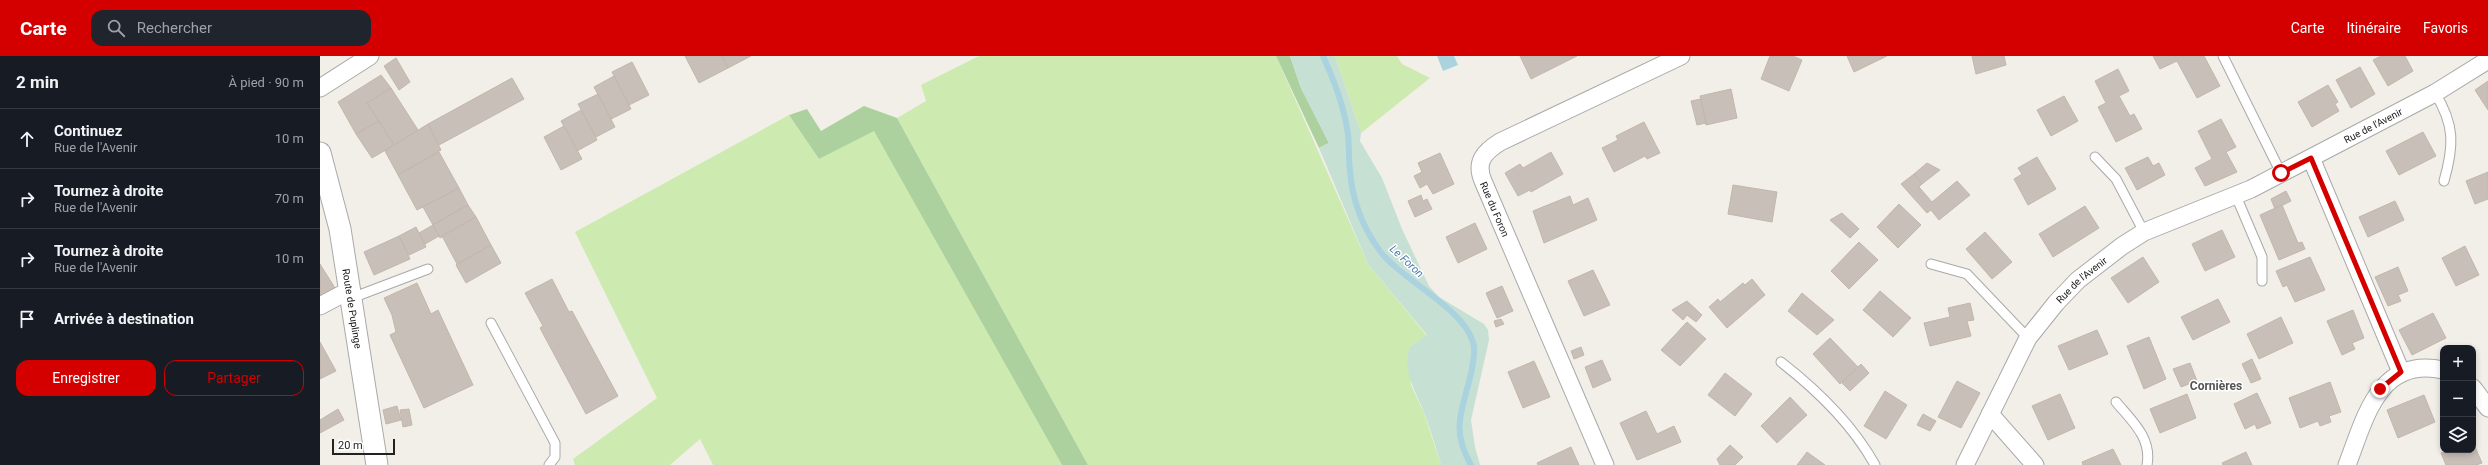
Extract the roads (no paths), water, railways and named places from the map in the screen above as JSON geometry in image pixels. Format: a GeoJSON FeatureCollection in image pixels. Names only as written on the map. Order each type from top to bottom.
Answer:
{"type":"FeatureCollection","features":[{"type":"Feature","properties":{"kind":"street"},"geometry":{"type":"LineString","coordinates":[[320,88],[370,56]]}},
{"type":"Feature","properties":{"kind":"street","name":"Rue du Foron"},"geometry":{"type":"LineString","coordinates":[[1605,465],[1483,182],[1479,167],[1483,154],[1495,145],[1681,56]]}},
{"type":"Feature","properties":{"kind":"street","name":"Rue de l'Avenir"},"geometry":{"type":"LineString","coordinates":[[1965,465],[2028,338],[2056,303],[2078,280],[2122,246],[2144,232],[2236,196],[2311,158],[2435,93],[2482,60]]}},
{"type":"Feature","properties":{"kind":"street","name":"Route de Puplinge"},"geometry":{"type":"LineString","coordinates":[[320,153],[340,229],[349,295],[377,465]]}},
{"type":"Feature","properties":{"kind":"street"},"geometry":{"type":"LineString","coordinates":[[2311,158],[2401,372]]}},
{"type":"Feature","properties":{"kind":"street"},"geometry":{"type":"LineString","coordinates":[[320,306],[349,295]]}},
{"type":"Feature","properties":{"kind":"street"},"geometry":{"type":"LineString","coordinates":[[2347,465],[2374,397],[2380,389],[2401,372],[2418,368],[2440,370]]}},
{"type":"Feature","properties":{"kind":"street"},"geometry":{"type":"LineString","coordinates":[[2476,392],[2488,408]]}},
{"type":"Feature","properties":{"kind":"street"},"geometry":{"type":"LineString","coordinates":[[1990,414],[2035,465]]}},
{"type":"Feature","properties":{"kind":"lane"},"geometry":{"type":"LineString","coordinates":[[2223,56],[2281,173]]}},
{"type":"Feature","properties":{"kind":"lane"},"geometry":{"type":"LineString","coordinates":[[2435,93],[2446,111],[2450,125],[2452,155],[2444,181]]}},
{"type":"Feature","properties":{"kind":"lane"},"geometry":{"type":"LineString","coordinates":[[2095,157],[2116,180],[2144,232]]}},
{"type":"Feature","properties":{"kind":"lane"},"geometry":{"type":"LineString","coordinates":[[2236,196],[2262,257],[2262,281]]}},
{"type":"Feature","properties":{"kind":"lane"},"geometry":{"type":"LineString","coordinates":[[1931,264],[1967,274],[2028,338]]}},
{"type":"Feature","properties":{"kind":"lane"},"geometry":{"type":"LineString","coordinates":[[349,295],[428,269]]}},
{"type":"Feature","properties":{"kind":"lane"},"geometry":{"type":"LineString","coordinates":[[491,323],[555,443],[556,457],[549,465]]}},
{"type":"Feature","properties":{"kind":"lane"},"geometry":{"type":"LineString","coordinates":[[1781,362],[1810,384],[1865,447],[1875,465]]}},
{"type":"Feature","properties":{"kind":"lane"},"geometry":{"type":"LineString","coordinates":[[2116,402],[2142,432],[2147,446],[2147,465]]}},
{"type":"Feature","properties":{"kind":"water"},"geometry":{"type":"Polygon","coordinates":[[[1437,56],[1454,56],[1458,65],[1443,71],[1437,56]]]}},
{"type":"Feature","properties":{"kind":"waterway","name":"Le Foron"},"geometry":{"type":"LineString","coordinates":[[1323,56],[1343,109],[1348,133],[1349,165],[1353,192],[1359,213],[1368,233],[1380,251],[1390,262],[1457,317],[1467,329],[1473,342],[1474,352],[1472,369],[1460,417],[1461,439],[1464,452],[1471,465]]}},
{"type":"Feature","properties":{"kind":"district","name":"Cornières"},"geometry":{"type":"Point","coordinates":[2216,386]}}]}
